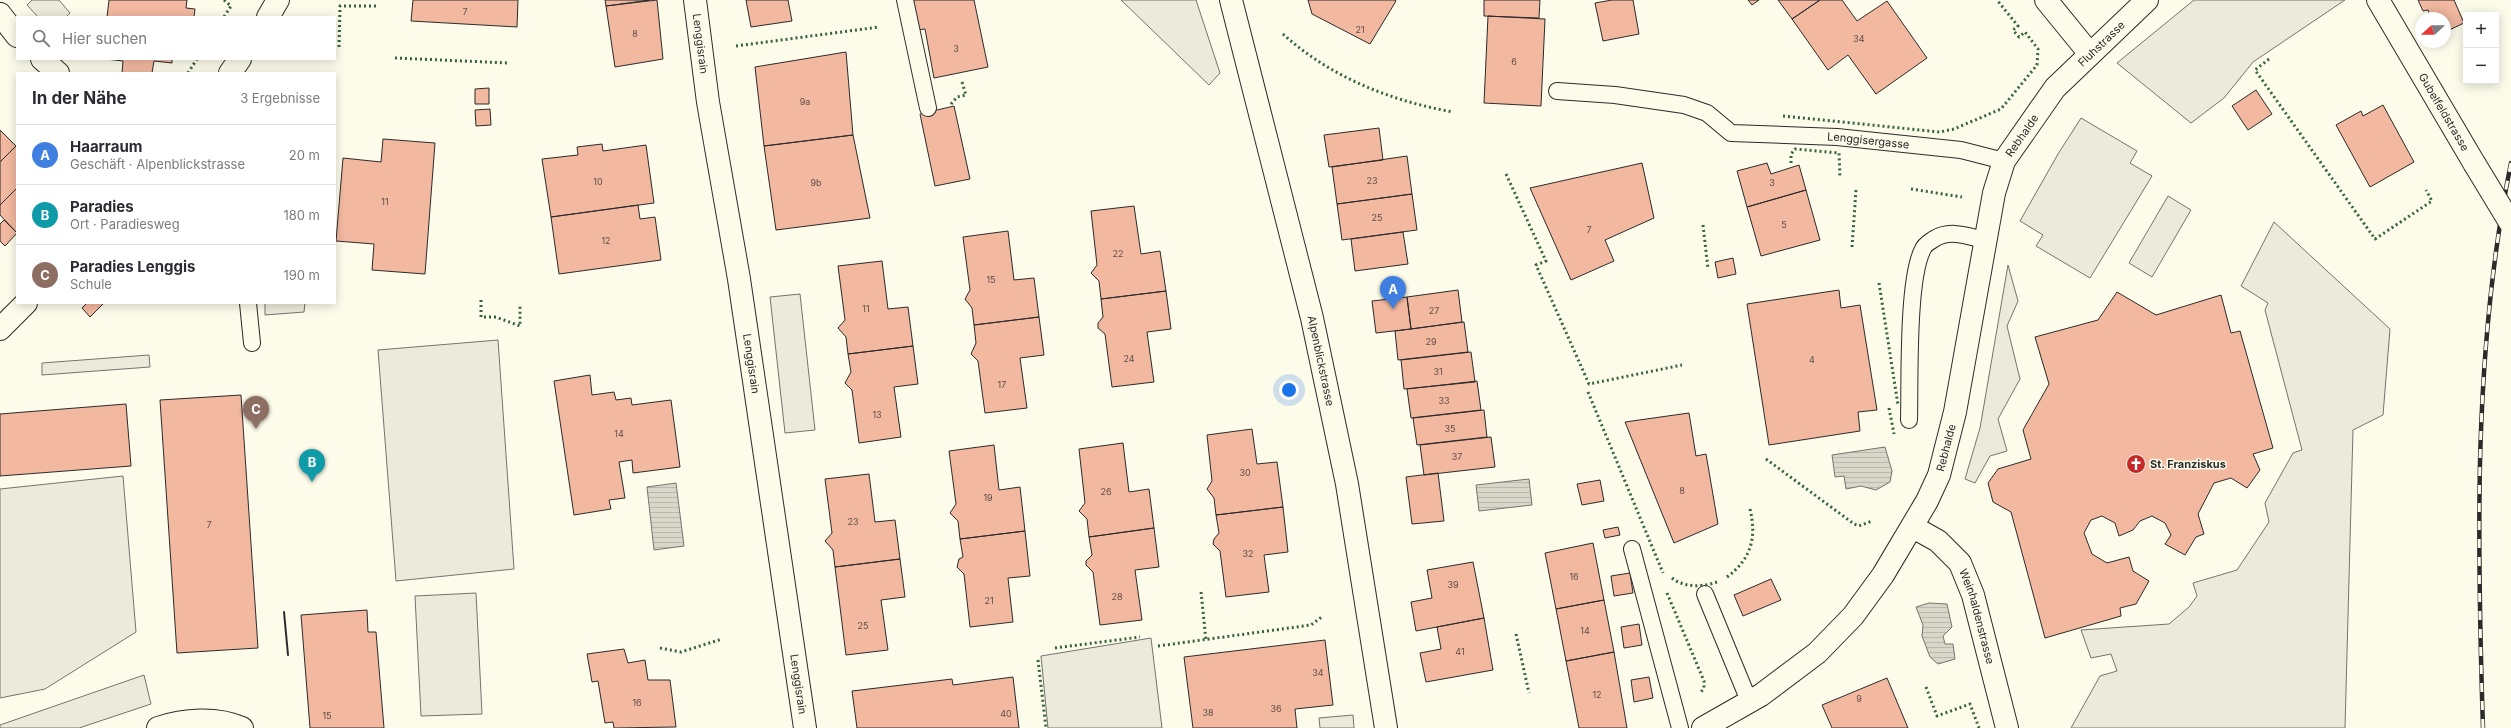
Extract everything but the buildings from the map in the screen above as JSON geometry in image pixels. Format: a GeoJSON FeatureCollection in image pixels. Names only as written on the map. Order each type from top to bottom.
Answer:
{"type":"FeatureCollection","features":[{"type":"Feature","properties":{"kind":"street"},"geometry":{"type":"LineString","coordinates":[[269,16],[278,0]]}},
{"type":"Feature","properties":{"kind":"street","name":"Lenggisrain"},"geometry":{"type":"LineString","coordinates":[[695,0],[708,102],[740,279],[805,728]]}},
{"type":"Feature","properties":{"kind":"street","name":"Alpenblickstrasse"},"geometry":{"type":"LineString","coordinates":[[1231,0],[1312,318],[1347,484],[1386,728]]}},
{"type":"Feature","properties":{"kind":"street"},"geometry":{"type":"LineString","coordinates":[[2046,0],[2090,54]]}},
{"type":"Feature","properties":{"kind":"street","name":"Fluhstrasse"},"geometry":{"type":"LineString","coordinates":[[2055,88],[2147,0]]}},
{"type":"Feature","properties":{"kind":"street","name":"Gubelfeldstrasse"},"geometry":{"type":"LineString","coordinates":[[2378,0],[2511,224]]}},
{"type":"Feature","properties":{"kind":"street"},"geometry":{"type":"LineString","coordinates":[[0,14],[16,35]]}},
{"type":"Feature","properties":{"kind":"street"},"geometry":{"type":"LineString","coordinates":[[43,60],[57,72]]}},
{"type":"Feature","properties":{"kind":"street"},"geometry":{"type":"LineString","coordinates":[[231,72],[239,60]]}},
{"type":"Feature","properties":{"kind":"street","name":"Rebhalde"},"geometry":{"type":"LineString","coordinates":[[1703,728],[1749,702],[1817,653],[1852,616],[1883,575],[1913,527],[1939,475],[1955,412],[1984,240],[1994,193],[2004,161],[2055,88]]}},
{"type":"Feature","properties":{"kind":"street"},"geometry":{"type":"LineString","coordinates":[[0,329],[25,304]]}},
{"type":"Feature","properties":{"kind":"street","name":"Weinhaldenstrasse"},"geometry":{"type":"LineString","coordinates":[[1913,527],[1938,541],[1960,563],[1973,595],[2007,728]]}},
{"type":"Feature","properties":{"kind":"street"},"geometry":{"type":"LineString","coordinates":[[158,728],[187,720],[232,723],[242,728]]}},
{"type":"Feature","properties":{"kind":"lane"},"geometry":{"type":"LineString","coordinates":[[905,0],[928,108]]}},
{"type":"Feature","properties":{"kind":"lane","name":"Lenggisergasse"},"geometry":{"type":"LineString","coordinates":[[1557,91],[1614,95],[1684,105],[1707,113],[1731,134],[1837,137],[1961,150],[2004,161]]}},
{"type":"Feature","properties":{"kind":"lane"},"geometry":{"type":"LineString","coordinates":[[1909,420],[1913,302],[1916,270],[1923,248],[1934,239],[1949,233],[1984,240]]}},
{"type":"Feature","properties":{"kind":"lane"},"geometry":{"type":"LineString","coordinates":[[248,304],[252,343]]}},
{"type":"Feature","properties":{"kind":"lane"},"geometry":{"type":"LineString","coordinates":[[1632,549],[1680,728]]}},
{"type":"Feature","properties":{"kind":"lane"},"geometry":{"type":"LineString","coordinates":[[1705,594],[1749,702]]}},
{"type":"Feature","properties":{"kind":"shaded area"},"geometry":{"type":"Polygon","coordinates":[[[32,0],[59,0],[70,13],[67,16],[37,16],[27,5],[32,0]]]}},
{"type":"Feature","properties":{"kind":"shaded area"},"geometry":{"type":"Polygon","coordinates":[[[1121,0],[1196,0],[1220,73],[1209,85],[1121,0]]]}},
{"type":"Feature","properties":{"kind":"shaded area"},"geometry":{"type":"Polygon","coordinates":[[[2194,0],[2345,0],[2253,62],[2224,98],[2191,123],[2117,63],[2194,0]]]}},
{"type":"Feature","properties":{"kind":"shaded area"},"geometry":{"type":"Polygon","coordinates":[[[2081,118],[2137,151],[2130,163],[2152,176],[2090,278],[2036,246],[2043,235],[2020,221],[2058,154],[2081,118]]]}},
{"type":"Feature","properties":{"kind":"shaded area"},"geometry":{"type":"Polygon","coordinates":[[[2168,196],[2191,210],[2152,277],[2129,263],[2168,196]]]}},
{"type":"Feature","properties":{"kind":"shaded area"},"geometry":{"type":"Polygon","coordinates":[[[2274,222],[2390,329],[2383,415],[2353,430],[2345,728],[2071,728],[2100,676],[2117,671],[2111,654],[2091,658],[2081,630],[2169,624],[2189,607],[2197,596],[2193,583],[2237,570],[2269,522],[2265,503],[2293,453],[2302,450],[2265,310],[2268,303],[2241,286],[2274,222]]]}},
{"type":"Feature","properties":{"kind":"shaded area"},"geometry":{"type":"Polygon","coordinates":[[[2008,265],[2018,301],[2007,326],[2020,379],[1998,419],[2007,451],[1990,456],[1975,483],[1965,479],[1980,428],[2008,265]]]}},
{"type":"Feature","properties":{"kind":"shaded area"},"geometry":{"type":"Polygon","coordinates":[[[800,294],[815,430],[785,433],[770,297],[800,294]]]}},
{"type":"Feature","properties":{"kind":"shaded area"},"geometry":{"type":"Polygon","coordinates":[[[265,304],[305,304],[304,312],[265,315],[265,304]]]}},
{"type":"Feature","properties":{"kind":"shaded area"},"geometry":{"type":"Polygon","coordinates":[[[498,340],[514,569],[396,581],[378,350],[498,340]]]}},
{"type":"Feature","properties":{"kind":"shaded area"},"geometry":{"type":"Polygon","coordinates":[[[149,355],[150,367],[42,375],[42,363],[149,355]]]}},
{"type":"Feature","properties":{"kind":"shaded area"},"geometry":{"type":"Polygon","coordinates":[[[1885,447],[1892,471],[1890,482],[1876,490],[1861,486],[1846,489],[1844,476],[1835,477],[1832,455],[1885,447]]]}},
{"type":"Feature","properties":{"kind":"shaded area"},"geometry":{"type":"Polygon","coordinates":[[[123,476],[136,632],[45,689],[0,698],[0,489],[123,476]]]}},
{"type":"Feature","properties":{"kind":"shaded area"},"geometry":{"type":"Polygon","coordinates":[[[1529,479],[1532,505],[1479,511],[1476,485],[1529,479]]]}},
{"type":"Feature","properties":{"kind":"shaded area"},"geometry":{"type":"Polygon","coordinates":[[[676,483],[684,546],[654,550],[647,487],[676,483]]]}},
{"type":"Feature","properties":{"kind":"shaded area"},"geometry":{"type":"Polygon","coordinates":[[[476,593],[482,714],[421,716],[415,596],[476,593]]]}},
{"type":"Feature","properties":{"kind":"shaded area"},"geometry":{"type":"Polygon","coordinates":[[[1929,603],[1947,604],[1952,627],[1943,636],[1945,644],[1953,644],[1955,659],[1938,664],[1930,657],[1922,636],[1923,625],[1916,607],[1929,603]]]}},
{"type":"Feature","properties":{"kind":"shaded area"},"geometry":{"type":"Polygon","coordinates":[[[1151,638],[1162,728],[1048,728],[1041,656],[1151,638]]]}},
{"type":"Feature","properties":{"kind":"shaded area"},"geometry":{"type":"Polygon","coordinates":[[[144,675],[151,704],[79,728],[0,728],[0,725],[144,675]]]}},
{"type":"Feature","properties":{"kind":"shaded area"},"geometry":{"type":"Polygon","coordinates":[[[1353,715],[1354,728],[1320,728],[1319,718],[1353,715]]]}},
{"type":"Feature","properties":{"kind":"railway"},"geometry":{"type":"LineString","coordinates":[[2483,728],[2479,516],[2480,445],[2490,303],[2499,233],[2511,163]]}},
{"type":"Feature","properties":{"kind":"hedge"},"geometry":{"type":"LineString","coordinates":[[224,0],[231,6],[225,16]]}},
{"type":"Feature","properties":{"kind":"hedge"},"geometry":{"type":"LineString","coordinates":[[1783,116],[1940,132],[1954,129],[2001,109],[2037,65],[2038,49],[2025,32],[2019,37],[2013,30],[2018,26],[1997,0]]}},
{"type":"Feature","properties":{"kind":"hedge"},"geometry":{"type":"LineString","coordinates":[[339,47],[340,6],[376,6]]}},
{"type":"Feature","properties":{"kind":"hedge"},"geometry":{"type":"LineString","coordinates":[[736,46],[879,27]]}},
{"type":"Feature","properties":{"kind":"hedge"},"geometry":{"type":"LineString","coordinates":[[1283,34],[1321,63],[1362,85],[1407,101],[1453,112]]}},
{"type":"Feature","properties":{"kind":"hedge"},"geometry":{"type":"LineString","coordinates":[[395,58],[509,63]]}},
{"type":"Feature","properties":{"kind":"hedge"},"geometry":{"type":"LineString","coordinates":[[2269,59],[2255,70],[2375,239],[2432,201],[2426,190]]}},
{"type":"Feature","properties":{"kind":"hedge"},"geometry":{"type":"LineString","coordinates":[[189,72],[196,60]]}},
{"type":"Feature","properties":{"kind":"hedge"},"geometry":{"type":"LineString","coordinates":[[951,104],[957,97],[966,95],[962,82]]}},
{"type":"Feature","properties":{"kind":"hedge"},"geometry":{"type":"LineString","coordinates":[[1791,163],[1791,154],[1795,149],[1839,153],[1840,178]]}},
{"type":"Feature","properties":{"kind":"hedge"},"geometry":{"type":"LineString","coordinates":[[1506,174],[1546,261],[1536,265],[1589,384],[1682,365]]}},
{"type":"Feature","properties":{"kind":"hedge"},"geometry":{"type":"LineString","coordinates":[[1911,189],[1962,197]]}},
{"type":"Feature","properties":{"kind":"hedge"},"geometry":{"type":"LineString","coordinates":[[1852,247],[1856,190]]}},
{"type":"Feature","properties":{"kind":"hedge"},"geometry":{"type":"LineString","coordinates":[[1703,225],[1708,269]]}},
{"type":"Feature","properties":{"kind":"hedge"},"geometry":{"type":"LineString","coordinates":[[1879,283],[1898,405]]}},
{"type":"Feature","properties":{"kind":"hedge"},"geometry":{"type":"LineString","coordinates":[[481,300],[481,317],[496,317],[520,326],[520,306]]}},
{"type":"Feature","properties":{"kind":"hedge"},"geometry":{"type":"LineString","coordinates":[[1588,392],[1663,573]]}},
{"type":"Feature","properties":{"kind":"hedge"},"geometry":{"type":"LineString","coordinates":[[1889,408],[1894,434]]}},
{"type":"Feature","properties":{"kind":"hedge"},"geometry":{"type":"LineString","coordinates":[[1766,459],[1854,524],[1859,526],[1872,521]]}},
{"type":"Feature","properties":{"kind":"hedge"},"geometry":{"type":"LineString","coordinates":[[1727,577],[1742,563],[1750,547],[1753,529],[1750,509]]}},
{"type":"Feature","properties":{"kind":"hedge"},"geometry":{"type":"LineString","coordinates":[[1672,578],[1682,584],[1694,586],[1717,582]]}},
{"type":"Feature","properties":{"kind":"hedge"},"geometry":{"type":"LineString","coordinates":[[1201,592],[1206,640]]}},
{"type":"Feature","properties":{"kind":"hedge"},"geometry":{"type":"LineString","coordinates":[[1667,593],[1704,681],[1704,688],[1701,692]]}},
{"type":"Feature","properties":{"kind":"hedge"},"geometry":{"type":"LineString","coordinates":[[1158,646],[1311,625],[1323,616]]}},
{"type":"Feature","properties":{"kind":"hedge"},"geometry":{"type":"LineString","coordinates":[[1516,634],[1529,693]]}},
{"type":"Feature","properties":{"kind":"hedge"},"geometry":{"type":"LineString","coordinates":[[1055,648],[1140,637]]}},
{"type":"Feature","properties":{"kind":"hedge"},"geometry":{"type":"LineString","coordinates":[[660,648],[681,652],[722,639]]}},
{"type":"Feature","properties":{"kind":"hedge"},"geometry":{"type":"LineString","coordinates":[[1038,660],[1046,728]]}},
{"type":"Feature","properties":{"kind":"hedge"},"geometry":{"type":"LineString","coordinates":[[1926,687],[1937,716],[1970,704],[1979,728]]}},
{"type":"Feature","properties":{"kind":"wall"},"geometry":{"type":"LineString","coordinates":[[284,612],[288,655]]}},
{"type":"Feature","properties":{"kind":"place","name":"Haarraum"},"geometry":{"type":"Point","coordinates":[1393,309]}},
{"type":"Feature","properties":{"kind":"place","name":"Paradies Lenggis"},"geometry":{"type":"Point","coordinates":[256,429]}},
{"type":"Feature","properties":{"kind":"place","name":"St. Franziskus"},"geometry":{"type":"Point","coordinates":[2136,464]}},
{"type":"Feature","properties":{"kind":"place","name":"Paradies"},"geometry":{"type":"Point","coordinates":[312,482]}}]}
